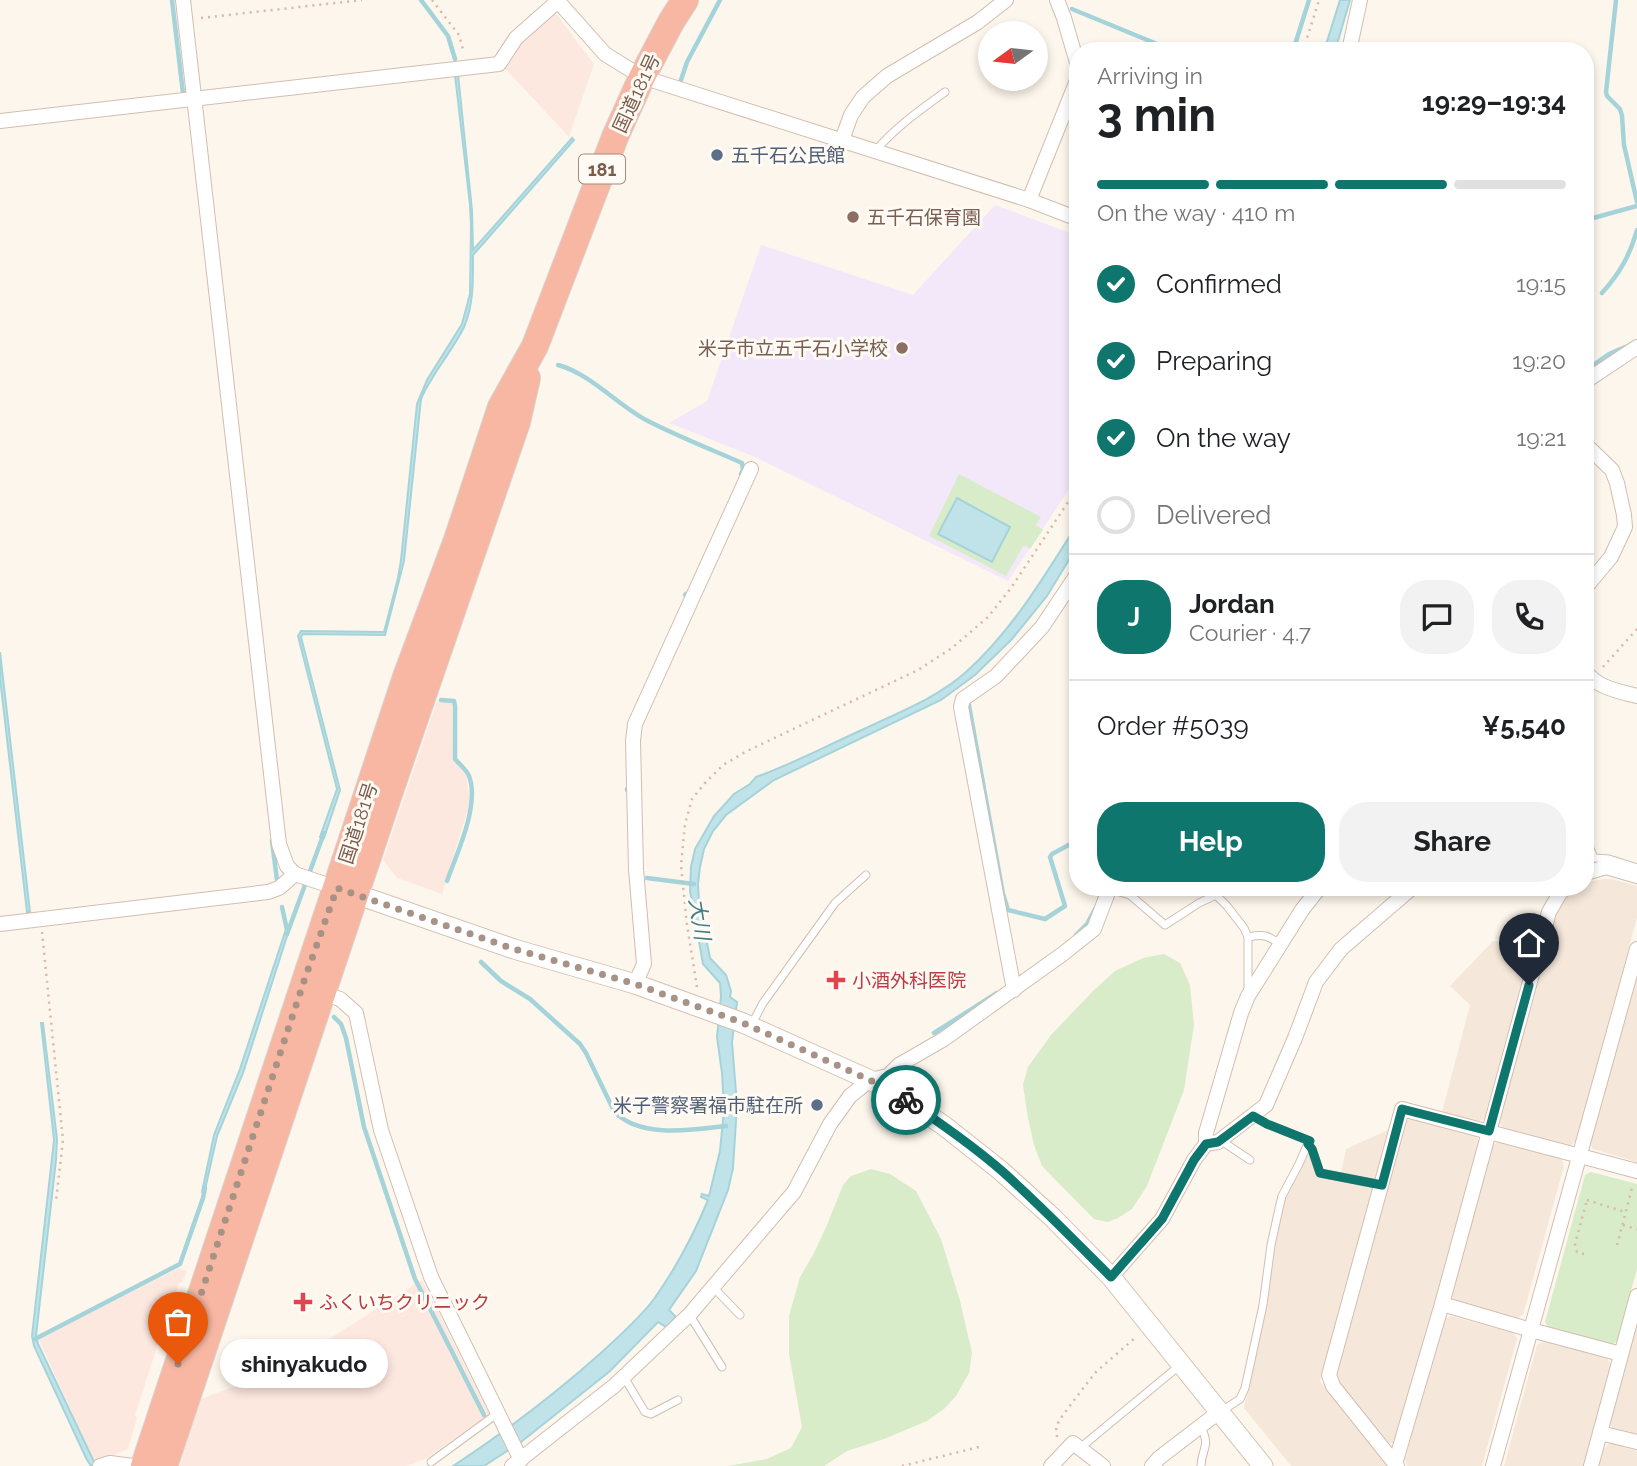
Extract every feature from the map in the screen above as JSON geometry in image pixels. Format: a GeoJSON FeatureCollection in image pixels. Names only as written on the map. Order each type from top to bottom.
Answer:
{"type":"FeatureCollection","features":[{"type":"Feature","properties":{"kind":"highway","name":"国道181号"},"geometry":{"type":"LineString","coordinates":[[164,1466],[322,993],[346,891],[406,677],[457,540],[501,407],[535,346],[615,136],[642,77],[685,0]]}},
{"type":"Feature","properties":{"kind":"highway","name":"国道181号"},"geometry":{"type":"LineString","coordinates":[[144,1466],[304,981],[346,891]]}},
{"type":"Feature","properties":{"kind":"street"},"geometry":{"type":"LineString","coordinates":[[183,0],[279,844],[287,866],[295,874],[514,949],[635,984],[747,1025],[893,1092],[943,1125],[1000,1170],[1052,1217],[1111,1277],[1263,1466]]}},
{"type":"Feature","properties":{"kind":"street"},"geometry":{"type":"LineString","coordinates":[[0,121],[499,64],[516,38],[558,0],[605,54],[642,77],[876,150],[1069,216]]}},
{"type":"Feature","properties":{"kind":"street"},"geometry":{"type":"LineString","coordinates":[[842,139],[851,115],[863,97],[887,76],[978,22],[1006,0]]}},
{"type":"Feature","properties":{"kind":"street"},"geometry":{"type":"LineString","coordinates":[[1057,0],[1071,42]]}},
{"type":"Feature","properties":{"kind":"street"},"geometry":{"type":"LineString","coordinates":[[1351,42],[1360,0]]}},
{"type":"Feature","properties":{"kind":"street"},"geometry":{"type":"LineString","coordinates":[[1029,200],[1069,100]]}},
{"type":"Feature","properties":{"kind":"street"},"geometry":{"type":"LineString","coordinates":[[1594,376],[1637,347]]}},
{"type":"Feature","properties":{"kind":"street"},"geometry":{"type":"LineString","coordinates":[[1594,453],[1612,470],[1625,527],[1611,557],[1594,577]]}},
{"type":"Feature","properties":{"kind":"street"},"geometry":{"type":"LineString","coordinates":[[635,984],[644,964],[636,869],[633,741],[635,724],[751,469]]}},
{"type":"Feature","properties":{"kind":"street"},"geometry":{"type":"LineString","coordinates":[[1014,990],[961,707],[963,699],[996,677],[1042,627],[1069,586]]}},
{"type":"Feature","properties":{"kind":"street"},"geometry":{"type":"LineString","coordinates":[[1594,682],[1637,696]]}},
{"type":"Feature","properties":{"kind":"street"},"geometry":{"type":"LineString","coordinates":[[1594,871],[1606,867],[1637,876]]}},
{"type":"Feature","properties":{"kind":"street"},"geometry":{"type":"LineString","coordinates":[[0,924],[268,891],[279,888],[295,874]]}},
{"type":"Feature","properties":{"kind":"street"},"geometry":{"type":"LineString","coordinates":[[322,993],[340,999],[356,1013],[382,1130],[431,1277],[498,1413],[516,1459],[624,1377],[689,1314],[794,1192],[830,1124],[850,1096],[870,1080],[888,1076],[899,1065],[944,1039],[1094,929],[1107,896]]}},
{"type":"Feature","properties":{"kind":"street"},"geometry":{"type":"LineString","coordinates":[[1206,1144],[1206,1133],[1248,996],[1313,896]]}},
{"type":"Feature","properties":{"kind":"street"},"geometry":{"type":"LineString","coordinates":[[1111,1277],[1162,1219],[1194,1160],[1206,1144],[1222,1139],[1266,1105],[1316,982],[1342,949],[1403,896]]}},
{"type":"Feature","properties":{"kind":"street"},"geometry":{"type":"LineString","coordinates":[[1396,1465],[1549,912],[1558,896]]}},
{"type":"Feature","properties":{"kind":"street"},"geometry":{"type":"LineString","coordinates":[[1493,1466],[1637,949]]}},
{"type":"Feature","properties":{"kind":"street"},"geometry":{"type":"LineString","coordinates":[[1396,1465],[1332,1386],[1328,1375],[1402,1109],[1581,1155],[1636,1176]]}},
{"type":"Feature","properties":{"kind":"street"},"geometry":{"type":"LineString","coordinates":[[1591,1466],[1637,1296]]}},
{"type":"Feature","properties":{"kind":"street"},"geometry":{"type":"LineString","coordinates":[[1442,1304],[1621,1354]]}},
{"type":"Feature","properties":{"kind":"street"},"geometry":{"type":"LineString","coordinates":[[1152,1466],[1219,1412]]}},
{"type":"Feature","properties":{"kind":"street"},"geometry":{"type":"LineString","coordinates":[[1600,1433],[1637,1442]]}},
{"type":"Feature","properties":{"kind":"street"},"geometry":{"type":"LineString","coordinates":[[1051,1466],[1073,1443],[1103,1466]]}},
{"type":"Feature","properties":{"kind":"street"},"geometry":{"type":"LineString","coordinates":[[100,1466],[110,1463],[133,1466]]}},
{"type":"Feature","properties":{"kind":"lane"},"geometry":{"type":"LineString","coordinates":[[876,150],[908,118],[945,92]]}},
{"type":"Feature","properties":{"kind":"lane"},"geometry":{"type":"LineString","coordinates":[[1594,858],[1609,859],[1637,868]]}},
{"type":"Feature","properties":{"kind":"lane"},"geometry":{"type":"LineString","coordinates":[[747,1025],[835,903],[866,875]]}},
{"type":"Feature","properties":{"kind":"lane"},"geometry":{"type":"LineString","coordinates":[[1131,896],[1165,925],[1214,896]]}},
{"type":"Feature","properties":{"kind":"lane"},"geometry":{"type":"LineString","coordinates":[[1217,896],[1233,913],[1248,937],[1248,996]]}},
{"type":"Feature","properties":{"kind":"lane"},"geometry":{"type":"LineString","coordinates":[[1248,937],[1267,936],[1281,944]]}},
{"type":"Feature","properties":{"kind":"lane"},"geometry":{"type":"LineString","coordinates":[[1219,1412],[1240,1399],[1245,1388],[1282,1196],[1310,1141],[1253,1116]]}},
{"type":"Feature","properties":{"kind":"lane"},"geometry":{"type":"LineString","coordinates":[[1222,1139],[1250,1160]]}},
{"type":"Feature","properties":{"kind":"lane"},"geometry":{"type":"LineString","coordinates":[[1308,1144],[1320,1173],[1382,1185]]}},
{"type":"Feature","properties":{"kind":"lane"},"geometry":{"type":"LineString","coordinates":[[713,1287],[740,1315]]}},
{"type":"Feature","properties":{"kind":"lane"},"geometry":{"type":"LineString","coordinates":[[689,1314],[722,1367]]}},
{"type":"Feature","properties":{"kind":"lane"},"geometry":{"type":"LineString","coordinates":[[1080,1448],[1181,1365]]}},
{"type":"Feature","properties":{"kind":"lane"},"geometry":{"type":"LineString","coordinates":[[624,1377],[645,1412],[651,1414],[678,1400]]}},
{"type":"Feature","properties":{"kind":"lane"},"geometry":{"type":"LineString","coordinates":[[431,1462],[498,1413]]}},
{"type":"Feature","properties":{"kind":"lane"},"geometry":{"type":"LineString","coordinates":[[1200,1427],[1207,1439],[1201,1466]]}},
{"type":"Feature","properties":{"kind":"path"},"geometry":{"type":"LineString","coordinates":[[185,20],[362,0]]}},
{"type":"Feature","properties":{"kind":"path"},"geometry":{"type":"LineString","coordinates":[[432,0],[459,35],[466,68]]}},
{"type":"Feature","properties":{"kind":"path"},"geometry":{"type":"LineString","coordinates":[[1306,42],[1319,0]]}},
{"type":"Feature","properties":{"kind":"path"},"geometry":{"type":"LineString","coordinates":[[697,987],[681,864],[685,824],[692,799],[723,765],[747,751],[918,670],[952,648],[988,617],[1011,588],[1069,501]]}},
{"type":"Feature","properties":{"kind":"path"},"geometry":{"type":"LineString","coordinates":[[1594,673],[1637,629]]}},
{"type":"Feature","properties":{"kind":"path"},"geometry":{"type":"LineString","coordinates":[[40,919],[63,1140],[56,1200]]}},
{"type":"Feature","properties":{"kind":"path"},"geometry":{"type":"LineString","coordinates":[[1617,1245],[1636,1176]]}},
{"type":"Feature","properties":{"kind":"path"},"geometry":{"type":"LineString","coordinates":[[1584,1254],[1577,1252],[1575,1244],[1587,1199],[1625,1212]]}},
{"type":"Feature","properties":{"kind":"path"},"geometry":{"type":"LineString","coordinates":[[1623,1224],[1637,1228]]}},
{"type":"Feature","properties":{"kind":"path"},"geometry":{"type":"LineString","coordinates":[[1062,1454],[1055,1431],[1060,1419],[1097,1372],[1126,1345],[1136,1337],[1142,1345]]}},
{"type":"Feature","properties":{"kind":"path"},"geometry":{"type":"LineString","coordinates":[[902,1466],[979,1447]]}},
{"type":"Feature","properties":{"kind":"shaded area"},"geometry":{"type":"Polygon","coordinates":[[[554,11],[594,64],[569,137],[503,66],[520,38],[554,11]]]}},
{"type":"Feature","properties":{"kind":"shaded area","name":"米子市立五千石小学校"},"geometry":{"type":"Polygon","coordinates":[[[995,205],[1069,233],[1069,490],[1008,581],[755,457],[669,423],[707,401],[761,245],[913,295],[995,205]]]}},
{"type":"Feature","properties":{"kind":"shaded area"},"geometry":{"type":"Polygon","coordinates":[[[437,701],[452,702],[453,759],[466,774],[470,802],[442,894],[397,878],[383,860],[437,701]]]}},
{"type":"Feature","properties":{"kind":"shaded area"},"geometry":{"type":"Polygon","coordinates":[[[1612,879],[1637,886],[1637,918],[1576,1140],[1570,1146],[1503,1128],[1499,1122],[1558,908],[1568,896],[1594,896],[1594,881],[1612,879]]]}},
{"type":"Feature","properties":{"kind":"shaded area"},"geometry":{"type":"Polygon","coordinates":[[[1493,941],[1532,944],[1484,1119],[1477,1122],[1442,1112],[1470,1005],[1450,986],[1493,941]]]}},
{"type":"Feature","properties":{"kind":"shaded area"},"geometry":{"type":"Polygon","coordinates":[[[1637,971],[1637,1162],[1593,1149],[1590,1144],[1637,971]]]}},
{"type":"Feature","properties":{"kind":"shaded area"},"geometry":{"type":"Polygon","coordinates":[[[1411,1118],[1475,1135],[1479,1142],[1395,1443],[1389,1443],[1335,1379],[1406,1121],[1411,1118]]]}},
{"type":"Feature","properties":{"kind":"shaded area"},"geometry":{"type":"Polygon","coordinates":[[[1388,1130],[1374,1181],[1341,1173],[1346,1149],[1388,1130]]]}},
{"type":"Feature","properties":{"kind":"shaded area"},"geometry":{"type":"Polygon","coordinates":[[[1498,1142],[1562,1159],[1564,1166],[1523,1315],[1516,1319],[1455,1302],[1451,1295],[1493,1145],[1498,1142]]]}},
{"type":"Feature","properties":{"kind":"shaded area"},"geometry":{"type":"Polygon","coordinates":[[[1310,1151],[1318,1174],[1373,1187],[1320,1381],[1388,1466],[1291,1466],[1244,1408],[1266,1307],[1285,1199],[1310,1151]]]}},
{"type":"Feature","properties":{"kind":"shaded area"},"geometry":{"type":"Polygon","coordinates":[[[179,1268],[187,1271],[179,1283],[160,1338],[135,1415],[137,1418],[128,1449],[95,1463],[38,1338],[179,1268]]]}},
{"type":"Feature","properties":{"kind":"shaded area"},"geometry":{"type":"Polygon","coordinates":[[[422,1280],[490,1416],[427,1458],[407,1466],[179,1466],[201,1399],[287,1366],[422,1280]]]}},
{"type":"Feature","properties":{"kind":"shaded area"},"geometry":{"type":"Polygon","coordinates":[[[1451,1316],[1514,1333],[1517,1339],[1482,1466],[1407,1466],[1405,1460],[1444,1319],[1451,1316]]]}},
{"type":"Feature","properties":{"kind":"shaded area"},"geometry":{"type":"Polygon","coordinates":[[[1637,1326],[1637,1436],[1613,1430],[1610,1423],[1637,1326]]]}},
{"type":"Feature","properties":{"kind":"shaded area"},"geometry":{"type":"Polygon","coordinates":[[[1544,1341],[1607,1358],[1611,1365],[1583,1466],[1504,1466],[1537,1345],[1544,1341]]]}},
{"type":"Feature","properties":{"kind":"shaded area"},"geometry":{"type":"Polygon","coordinates":[[[1610,1443],[1637,1451],[1637,1466],[1598,1466],[1603,1449],[1610,1443]]]}},
{"type":"Feature","properties":{"kind":"green space"},"geometry":{"type":"Polygon","coordinates":[[[959,474],[1041,517],[1036,525],[1043,530],[1030,549],[1024,545],[1006,576],[929,536],[959,474]]]}},
{"type":"Feature","properties":{"kind":"green space"},"geometry":{"type":"Polygon","coordinates":[[[1164,954],[1180,963],[1190,985],[1194,1025],[1184,1090],[1147,1186],[1132,1209],[1108,1222],[1094,1219],[1042,1166],[1034,1145],[1023,1085],[1028,1067],[1051,1035],[1093,991],[1115,971],[1143,958],[1164,954]]]}},
{"type":"Feature","properties":{"kind":"green space"},"geometry":{"type":"Polygon","coordinates":[[[871,1169],[890,1174],[916,1191],[941,1239],[972,1353],[969,1373],[956,1396],[927,1421],[847,1451],[824,1466],[728,1466],[767,1459],[791,1448],[802,1427],[789,1354],[789,1316],[800,1277],[814,1253],[843,1185],[851,1176],[871,1169]]]}},
{"type":"Feature","properties":{"kind":"green space"},"geometry":{"type":"Polygon","coordinates":[[[1591,1172],[1637,1184],[1637,1269],[1617,1341],[1612,1345],[1548,1327],[1545,1322],[1585,1175],[1591,1172]]]}},
{"type":"Feature","properties":{"kind":"water"},"geometry":{"type":"Polygon","coordinates":[[[1340,0],[1350,0],[1338,42],[1327,42],[1340,0]]]}},
{"type":"Feature","properties":{"kind":"water"},"geometry":{"type":"Polygon","coordinates":[[[458,74],[472,210],[473,250],[572,138],[574,140],[473,255],[470,309],[464,327],[421,399],[404,561],[385,635],[303,634],[301,637],[340,790],[324,838],[320,837],[337,789],[298,636],[301,631],[384,632],[401,560],[417,404],[427,380],[462,324],[470,294],[470,205],[455,75],[458,74]]]}},
{"type":"Feature","properties":{"kind":"water"},"geometry":{"type":"Polygon","coordinates":[[[957,498],[1010,527],[992,562],[938,534],[957,498]]]}},
{"type":"Feature","properties":{"kind":"water","name":"大川"},"geometry":{"type":"Polygon","coordinates":[[[1069,537],[1069,560],[1047,596],[1012,639],[975,675],[941,700],[774,780],[726,815],[713,831],[704,849],[700,867],[699,902],[710,958],[726,975],[730,997],[737,1002],[732,1042],[737,1105],[733,1168],[728,1190],[696,1271],[669,1310],[676,1317],[666,1327],[658,1322],[610,1371],[521,1442],[484,1466],[453,1466],[548,1398],[636,1320],[670,1275],[708,1200],[701,1197],[702,1194],[709,1196],[720,1151],[724,1109],[717,1037],[721,996],[720,983],[703,964],[690,891],[695,849],[714,816],[734,794],[756,777],[904,710],[955,681],[999,638],[1069,537]]]}},
{"type":"Feature","properties":{"kind":"water"},"geometry":{"type":"Polygon","coordinates":[[[0,652],[30,912],[27,912],[0,678],[0,652]]]}},
{"type":"Feature","properties":{"kind":"water"},"geometry":{"type":"Polygon","coordinates":[[[286,929],[289,930],[243,1073],[217,1136],[204,1194],[202,1192],[214,1135],[240,1069],[286,929]]]}},
{"type":"Feature","properties":{"kind":"water"},"geometry":{"type":"Polygon","coordinates":[[[41,1023],[57,1139],[36,1336],[96,1466],[91,1466],[86,1458],[34,1346],[32,1336],[54,1140],[41,1023]]]}},
{"type":"Feature","properties":{"kind":"waterway"},"geometry":{"type":"LineString","coordinates":[[172,0],[183,93]]}},
{"type":"Feature","properties":{"kind":"waterway"},"geometry":{"type":"LineString","coordinates":[[421,0],[448,36],[455,59]]}},
{"type":"Feature","properties":{"kind":"waterway"},"geometry":{"type":"LineString","coordinates":[[680,83],[687,62],[720,0]]}},
{"type":"Feature","properties":{"kind":"waterway"},"geometry":{"type":"LineString","coordinates":[[1296,42],[1309,0]]}},
{"type":"Feature","properties":{"kind":"waterway"},"geometry":{"type":"LineString","coordinates":[[1616,0],[1606,92],[1620,109],[1622,116],[1624,145],[1637,202]]}},
{"type":"Feature","properties":{"kind":"waterway"},"geometry":{"type":"LineString","coordinates":[[1072,9],[1152,42]]}},
{"type":"Feature","properties":{"kind":"waterway"},"geometry":{"type":"LineString","coordinates":[[1594,218],[1637,206]]}},
{"type":"Feature","properties":{"kind":"waterway"},"geometry":{"type":"LineString","coordinates":[[1602,293],[1624,263],[1637,230]]}},
{"type":"Feature","properties":{"kind":"waterway"},"geometry":{"type":"LineString","coordinates":[[1594,364],[1625,347]]}},
{"type":"Feature","properties":{"kind":"waterway"},"geometry":{"type":"LineString","coordinates":[[558,365],[581,375],[646,420],[742,463],[741,474]]}},
{"type":"Feature","properties":{"kind":"waterway"},"geometry":{"type":"LineString","coordinates":[[441,700],[454,701],[455,759],[468,774],[472,788],[470,815],[447,881]]}},
{"type":"Feature","properties":{"kind":"waterway"},"geometry":{"type":"LineString","coordinates":[[968,700],[1008,910],[1045,919],[1065,906],[1050,857],[1069,845]]}},
{"type":"Feature","properties":{"kind":"waterway"},"geometry":{"type":"LineString","coordinates":[[287,934],[324,833]]}},
{"type":"Feature","properties":{"kind":"waterway"},"geometry":{"type":"LineString","coordinates":[[272,841],[277,880]]}},
{"type":"Feature","properties":{"kind":"waterway"},"geometry":{"type":"LineString","coordinates":[[647,878],[694,884]]}},
{"type":"Feature","properties":{"kind":"waterway"},"geometry":{"type":"LineString","coordinates":[[282,907],[287,930]]}},
{"type":"Feature","properties":{"kind":"waterway"},"geometry":{"type":"LineString","coordinates":[[1076,935],[1087,924],[1095,909]]}},
{"type":"Feature","properties":{"kind":"waterway"},"geometry":{"type":"LineString","coordinates":[[481,962],[501,981],[530,999],[580,1044],[614,1111],[625,1120],[637,1126],[667,1130],[726,1126]]}},
{"type":"Feature","properties":{"kind":"waterway"},"geometry":{"type":"LineString","coordinates":[[934,1033],[997,993]]}},
{"type":"Feature","properties":{"kind":"waterway"},"geometry":{"type":"LineString","coordinates":[[334,1017],[341,1024],[346,1038],[364,1127],[415,1279],[484,1415]]}},
{"type":"Feature","properties":{"kind":"waterway"},"geometry":{"type":"LineString","coordinates":[[35,1339],[180,1264],[205,1188]]}},
{"type":"Feature","properties":{"kind":"way so far"},"geometry":{"type":"LineString","coordinates":[[178,1364],[337,888],[514,949],[635,984],[743,1023],[870,1080],[906,1100]]}},
{"type":"Feature","properties":{"kind":"place","name":"五千石公民館"},"geometry":{"type":"Point","coordinates":[717,155]}},
{"type":"Feature","properties":{"kind":"place","name":"五千石保育園"},"geometry":{"type":"Point","coordinates":[853,217]}},
{"type":"Feature","properties":{"kind":"place","name":"米子市立五千石小学校"},"geometry":{"type":"Point","coordinates":[902,348]}},
{"type":"Feature","properties":{"kind":"place","name":"小酒外科医院"},"geometry":{"type":"Point","coordinates":[836,980]}},
{"type":"Feature","properties":{"kind":"place","name":"米子警察署福市駐在所"},"geometry":{"type":"Point","coordinates":[817,1105]}},
{"type":"Feature","properties":{"kind":"place","name":"ふくいちクリニック"},"geometry":{"type":"Point","coordinates":[303,1302]}},
{"type":"Feature","properties":{"kind":"place","name":"shinyakudo"},"geometry":{"type":"Point","coordinates":[178,1364]}},
{"type":"Feature","properties":{"kind":"route"},"geometry":{"type":"LineString","coordinates":[[906,1100],[1000,1170],[1052,1217],[1111,1277],[1162,1219],[1194,1160],[1206,1144],[1218,1142],[1253,1116],[1310,1141],[1308,1144],[1320,1173],[1382,1185],[1402,1109],[1489,1131],[1529,985]]}}]}
